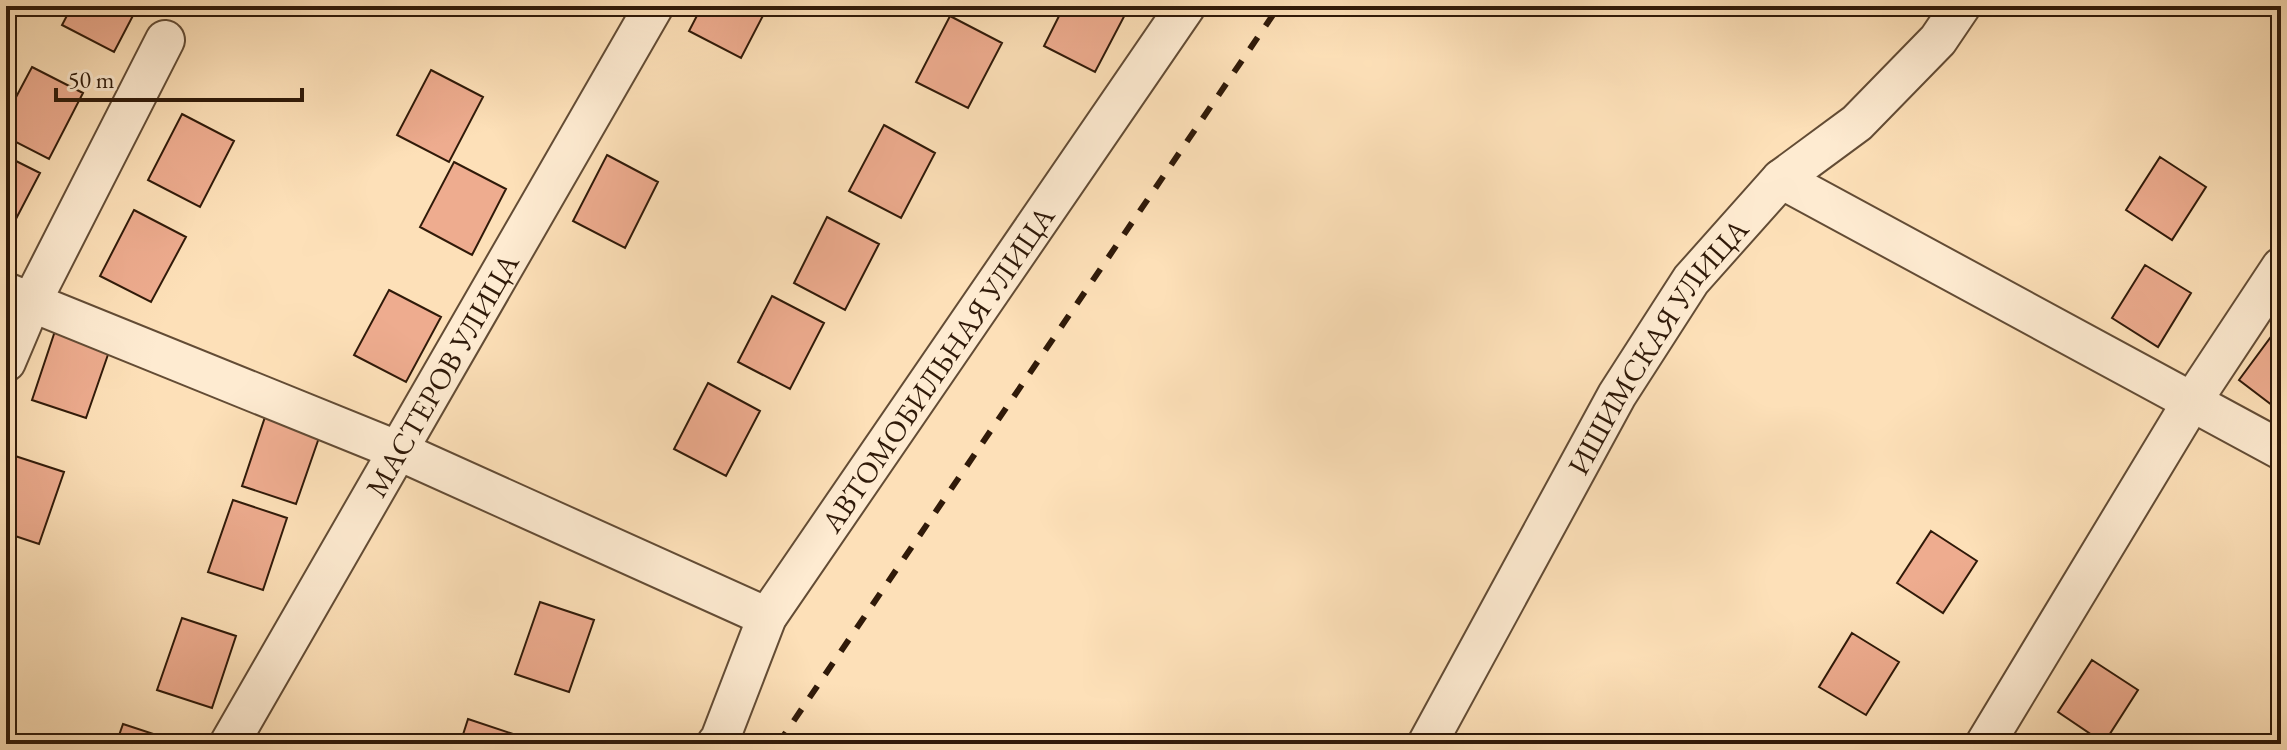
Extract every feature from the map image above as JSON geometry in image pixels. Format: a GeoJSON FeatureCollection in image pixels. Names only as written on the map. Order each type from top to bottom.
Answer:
{"type":"FeatureCollection","features":[{"type":"Feature","properties":{"kind":"street","name":"МАСТЕРОВ УЛИЦА"},"geometry":{"type":"LineString","coordinates":[[229,744],[654,6]]}},
{"type":"Feature","properties":{"kind":"street","name":"АВТОМОБИЛЬНАЯ УЛИЦА"},"geometry":{"type":"LineString","coordinates":[[716,744],[767,617],[1186,6]]}},
{"type":"Feature","properties":{"kind":"street","name":"ИШИМСКАЯ УЛИЦА"},"geometry":{"type":"LineString","coordinates":[[1427,744],[1617,395],[1691,280],[1781,179],[1857,123],[1938,40],[1961,6]]}},
{"type":"Feature","properties":{"kind":"street"},"geometry":{"type":"LineString","coordinates":[[6,362],[18,298],[165,40]]}},
{"type":"Feature","properties":{"kind":"street"},"geometry":{"type":"LineString","coordinates":[[1781,179],[2281,450]]}},
{"type":"Feature","properties":{"kind":"street"},"geometry":{"type":"LineString","coordinates":[[1985,744],[2191,403],[2281,267]]}},
{"type":"Feature","properties":{"kind":"street"},"geometry":{"type":"LineString","coordinates":[[18,298],[399,451],[767,617]]}},
{"type":"Feature","properties":{"kind":"building"},"geometry":{"type":"Polygon","coordinates":[[[72,6],[138,6],[114,52],[62,25],[72,6]]]}},
{"type":"Feature","properties":{"kind":"building"},"geometry":{"type":"Polygon","coordinates":[[[702,6],[768,6],[741,58],[689,31],[702,6]]]}},
{"type":"Feature","properties":{"kind":"building"},"geometry":{"type":"Polygon","coordinates":[[[1064,6],[1129,7],[1095,72],[1044,46],[1064,6]]]}},
{"type":"Feature","properties":{"kind":"building"},"geometry":{"type":"Polygon","coordinates":[[[950,16],[1002,43],[968,108],[916,82],[950,16]]]}},
{"type":"Feature","properties":{"kind":"building"},"geometry":{"type":"Polygon","coordinates":[[[32,67],[83,93],[49,159],[6,137],[6,116],[32,67]]]}},
{"type":"Feature","properties":{"kind":"building"},"geometry":{"type":"Polygon","coordinates":[[[431,70],[483,97],[449,162],[397,135],[431,70]]]}},
{"type":"Feature","properties":{"kind":"building"},"geometry":{"type":"Polygon","coordinates":[[[182,114],[234,141],[200,207],[148,180],[182,114]]]}},
{"type":"Feature","properties":{"kind":"building"},"geometry":{"type":"Polygon","coordinates":[[[884,125],[935,153],[901,218],[849,191],[884,125]]]}},
{"type":"Feature","properties":{"kind":"building"},"geometry":{"type":"Polygon","coordinates":[[[607,155],[658,182],[625,248],[573,221],[607,155]]]}},
{"type":"Feature","properties":{"kind":"building"},"geometry":{"type":"Polygon","coordinates":[[[6,156],[40,173],[6,238],[6,156]]]}},
{"type":"Feature","properties":{"kind":"building"},"geometry":{"type":"Polygon","coordinates":[[[2160,157],[2206,187],[2172,240],[2126,210],[2160,157]]]}},
{"type":"Feature","properties":{"kind":"building"},"geometry":{"type":"Polygon","coordinates":[[[454,162],[506,189],[472,255],[420,227],[454,162]]]}},
{"type":"Feature","properties":{"kind":"building"},"geometry":{"type":"Polygon","coordinates":[[[134,210],[186,237],[151,302],[100,276],[134,210]]]}},
{"type":"Feature","properties":{"kind":"building"},"geometry":{"type":"Polygon","coordinates":[[[827,217],[879,244],[845,310],[794,283],[827,217]]]}},
{"type":"Feature","properties":{"kind":"building"},"geometry":{"type":"Polygon","coordinates":[[[2145,265],[2191,293],[2158,347],[2112,318],[2145,265]]]}},
{"type":"Feature","properties":{"kind":"building"},"geometry":{"type":"Polygon","coordinates":[[[389,290],[441,317],[406,382],[354,355],[389,290]]]}},
{"type":"Feature","properties":{"kind":"building"},"geometry":{"type":"Polygon","coordinates":[[[772,296],[824,323],[790,389],[738,362],[772,296]]]}},
{"type":"Feature","properties":{"kind":"building"},"geometry":{"type":"Polygon","coordinates":[[[56,328],[111,346],[86,418],[32,400],[56,328]]]}},
{"type":"Feature","properties":{"kind":"building"},"geometry":{"type":"Polygon","coordinates":[[[2276,330],[2281,334],[2281,412],[2239,380],[2276,330]]]}},
{"type":"Feature","properties":{"kind":"building"},"geometry":{"type":"Polygon","coordinates":[[[708,383],[760,411],[726,476],[674,449],[708,383]]]}},
{"type":"Feature","properties":{"kind":"building"},"geometry":{"type":"Polygon","coordinates":[[[266,414],[321,432],[296,504],[242,486],[266,414]]]}},
{"type":"Feature","properties":{"kind":"building"},"geometry":{"type":"Polygon","coordinates":[[[9,454],[64,472],[39,544],[6,533],[6,463],[9,454]]]}},
{"type":"Feature","properties":{"kind":"building"},"geometry":{"type":"Polygon","coordinates":[[[233,500],[287,518],[263,590],[208,572],[233,500]]]}},
{"type":"Feature","properties":{"kind":"building"},"geometry":{"type":"Polygon","coordinates":[[[1931,531],[1977,561],[1943,613],[1897,583],[1931,531]]]}},
{"type":"Feature","properties":{"kind":"building"},"geometry":{"type":"Polygon","coordinates":[[[540,602],[594,620],[569,692],[515,674],[540,602]]]}},
{"type":"Feature","properties":{"kind":"building"},"geometry":{"type":"Polygon","coordinates":[[[182,618],[236,636],[212,708],[157,690],[182,618]]]}},
{"type":"Feature","properties":{"kind":"building"},"geometry":{"type":"Polygon","coordinates":[[[1852,633],[1899,662],[1866,715],[1819,687],[1852,633]]]}},
{"type":"Feature","properties":{"kind":"building"},"geometry":{"type":"Polygon","coordinates":[[[2092,660],[2138,690],[2104,743],[2058,712],[2092,660]]]}},
{"type":"Feature","properties":{"kind":"building"},"geometry":{"type":"Polygon","coordinates":[[[468,719],[522,737],[520,744],[460,744],[468,719]]]}},
{"type":"Feature","properties":{"kind":"building"},"geometry":{"type":"Polygon","coordinates":[[[123,724],[178,742],[116,744],[123,724]]]}},
{"type":"Feature","properties":{"kind":"railway"},"geometry":{"type":"LineString","coordinates":[[778,744],[1279,6]]}}]}
